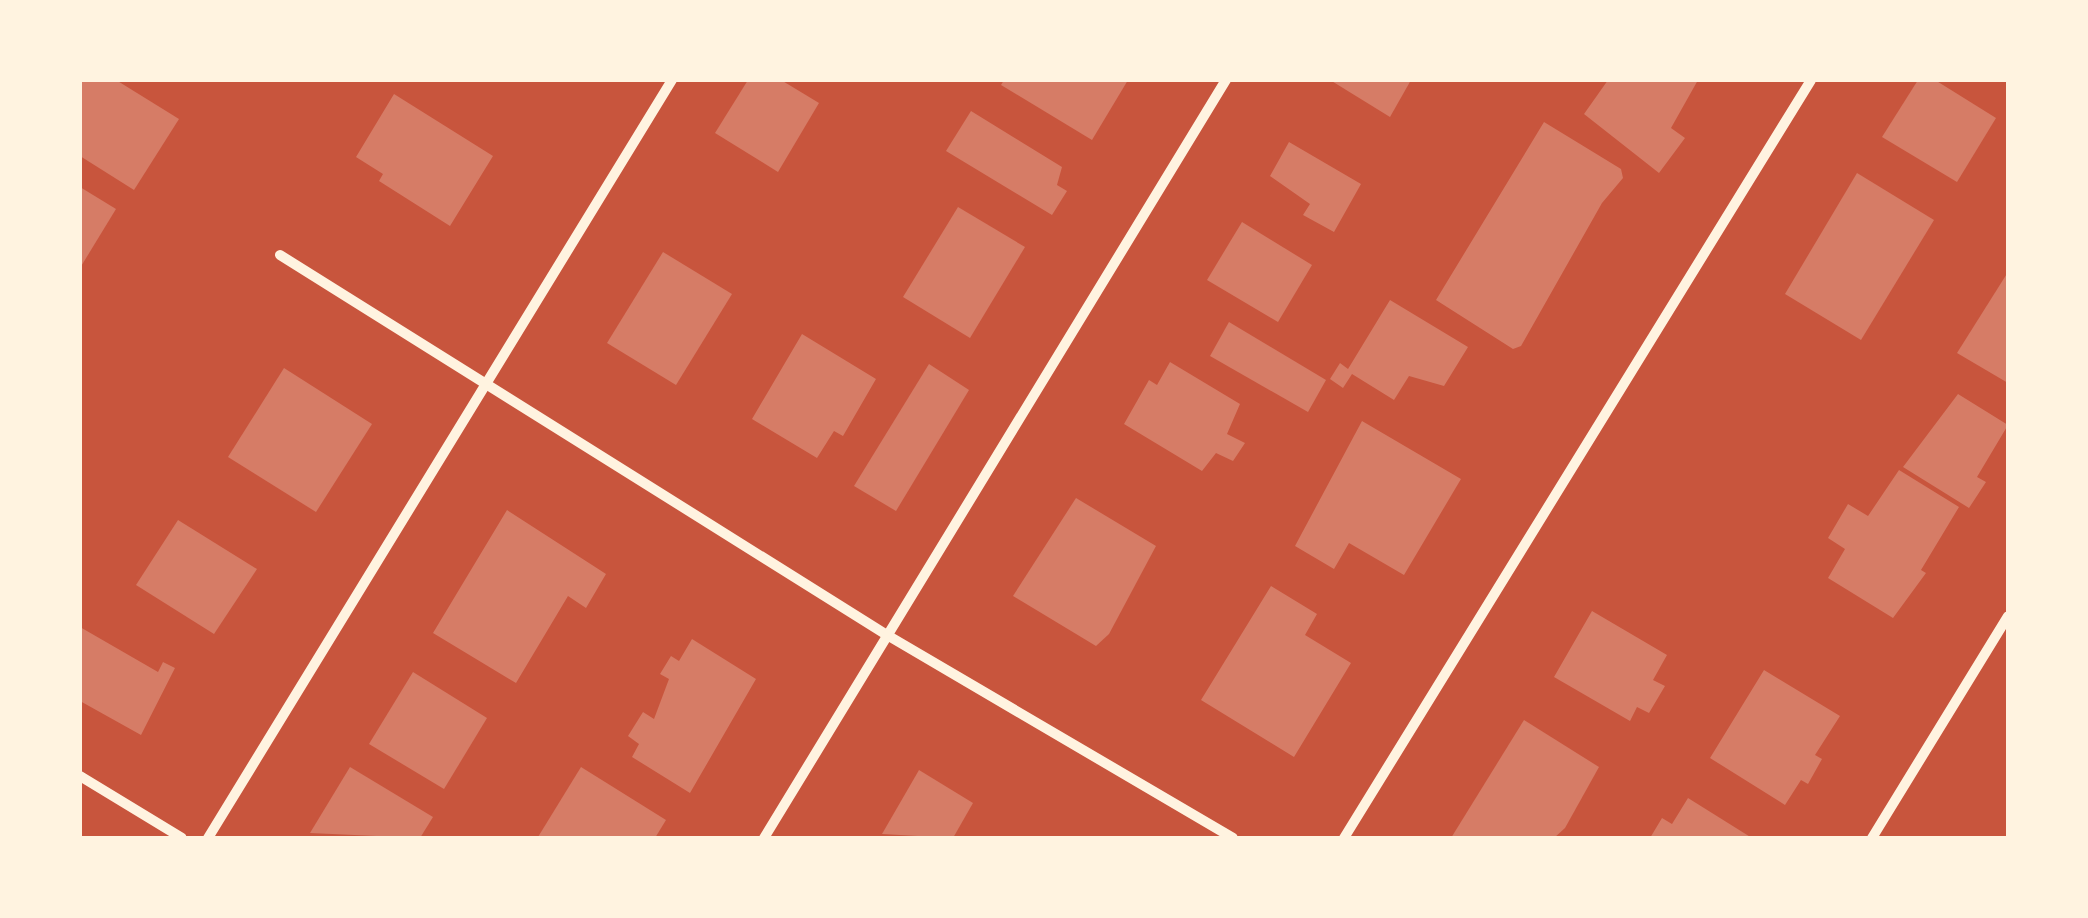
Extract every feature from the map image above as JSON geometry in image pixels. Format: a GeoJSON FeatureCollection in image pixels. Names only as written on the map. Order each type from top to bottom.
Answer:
{"type":"FeatureCollection","features":[{"type":"Feature","properties":{"kind":"street"},"geometry":{"type":"LineString","coordinates":[[208,838],[672,80]]}},
{"type":"Feature","properties":{"kind":"street"},"geometry":{"type":"LineString","coordinates":[[764,838],[1226,80]]}},
{"type":"Feature","properties":{"kind":"street"},"geometry":{"type":"LineString","coordinates":[[1344,838],[1811,80]]}},
{"type":"Feature","properties":{"kind":"street"},"geometry":{"type":"LineString","coordinates":[[280,254],[887,636],[1233,838]]}},
{"type":"Feature","properties":{"kind":"street"},"geometry":{"type":"LineString","coordinates":[[1872,838],[2008,616]]}},
{"type":"Feature","properties":{"kind":"street"},"geometry":{"type":"LineString","coordinates":[[80,776],[182,838]]}},
{"type":"Feature","properties":{"kind":"building"},"geometry":{"type":"Polygon","coordinates":[[[80,80],[116,80],[179,119],[134,190],[80,156],[80,80]]]}},
{"type":"Feature","properties":{"kind":"building"},"geometry":{"type":"Polygon","coordinates":[[[748,80],[781,80],[819,103],[778,172],[715,133],[748,80]]]}},
{"type":"Feature","properties":{"kind":"building"},"geometry":{"type":"Polygon","coordinates":[[[1004,80],[1128,80],[1092,140],[1001,85],[1004,80]]]}},
{"type":"Feature","properties":{"kind":"building"},"geometry":{"type":"Polygon","coordinates":[[[1330,80],[1411,80],[1390,117],[1330,80]]]}},
{"type":"Feature","properties":{"kind":"building"},"geometry":{"type":"Polygon","coordinates":[[[1608,80],[1698,80],[1671,128],[1685,138],[1659,173],[1584,114],[1608,80]]]}},
{"type":"Feature","properties":{"kind":"building"},"geometry":{"type":"Polygon","coordinates":[[[1918,80],[1935,80],[1996,118],[1957,182],[1882,137],[1918,80]]]}},
{"type":"Feature","properties":{"kind":"building"},"geometry":{"type":"Polygon","coordinates":[[[394,94],[493,156],[450,226],[379,181],[383,174],[356,157],[394,94]]]}},
{"type":"Feature","properties":{"kind":"building"},"geometry":{"type":"Polygon","coordinates":[[[971,111],[1062,167],[1057,185],[1067,191],[1052,215],[946,151],[971,111]]]}},
{"type":"Feature","properties":{"kind":"building"},"geometry":{"type":"Polygon","coordinates":[[[1544,122],[1621,169],[1623,178],[1602,203],[1521,346],[1513,349],[1436,300],[1544,122]]]}},
{"type":"Feature","properties":{"kind":"building"},"geometry":{"type":"Polygon","coordinates":[[[1289,142],[1361,184],[1334,232],[1303,215],[1310,204],[1270,176],[1289,142]]]}},
{"type":"Feature","properties":{"kind":"building"},"geometry":{"type":"Polygon","coordinates":[[[1857,173],[1934,220],[1861,340],[1785,294],[1857,173]]]}},
{"type":"Feature","properties":{"kind":"building"},"geometry":{"type":"Polygon","coordinates":[[[80,187],[116,209],[80,268],[80,187]]]}},
{"type":"Feature","properties":{"kind":"building"},"geometry":{"type":"Polygon","coordinates":[[[958,207],[1025,247],[970,338],[903,297],[958,207]]]}},
{"type":"Feature","properties":{"kind":"building"},"geometry":{"type":"Polygon","coordinates":[[[1242,222],[1312,265],[1278,322],[1207,280],[1242,222]]]}},
{"type":"Feature","properties":{"kind":"building"},"geometry":{"type":"Polygon","coordinates":[[[663,252],[732,294],[676,385],[607,343],[663,252]]]}},
{"type":"Feature","properties":{"kind":"building"},"geometry":{"type":"Polygon","coordinates":[[[2008,272],[2008,383],[1957,353],[2008,272]]]}},
{"type":"Feature","properties":{"kind":"building"},"geometry":{"type":"Polygon","coordinates":[[[1390,300],[1468,347],[1444,386],[1409,376],[1394,400],[1352,374],[1343,388],[1330,379],[1340,363],[1348,369],[1390,300]]]}},
{"type":"Feature","properties":{"kind":"building"},"geometry":{"type":"Polygon","coordinates":[[[1229,322],[1326,380],[1308,412],[1210,356],[1229,322]]]}},
{"type":"Feature","properties":{"kind":"building"},"geometry":{"type":"Polygon","coordinates":[[[802,334],[876,379],[843,436],[834,431],[817,458],[752,419],[802,334]]]}},
{"type":"Feature","properties":{"kind":"building"},"geometry":{"type":"Polygon","coordinates":[[[1170,362],[1240,404],[1227,434],[1245,443],[1233,461],[1216,453],[1202,471],[1124,424],[1149,380],[1157,385],[1170,362]]]}},
{"type":"Feature","properties":{"kind":"building"},"geometry":{"type":"Polygon","coordinates":[[[929,364],[969,390],[896,511],[854,486],[929,364]]]}},
{"type":"Feature","properties":{"kind":"building"},"geometry":{"type":"Polygon","coordinates":[[[284,368],[372,424],[316,512],[228,457],[284,368]]]}},
{"type":"Feature","properties":{"kind":"building"},"geometry":{"type":"Polygon","coordinates":[[[1958,394],[2008,425],[1977,477],[1986,482],[1969,508],[1903,467],[1958,394]]]}},
{"type":"Feature","properties":{"kind":"building"},"geometry":{"type":"Polygon","coordinates":[[[1362,421],[1461,479],[1404,575],[1349,543],[1334,569],[1295,546],[1362,421]]]}},
{"type":"Feature","properties":{"kind":"building"},"geometry":{"type":"Polygon","coordinates":[[[1899,470],[1959,507],[1921,570],[1926,573],[1893,618],[1828,578],[1845,549],[1828,538],[1848,504],[1868,516],[1899,470]]]}},
{"type":"Feature","properties":{"kind":"building"},"geometry":{"type":"Polygon","coordinates":[[[1076,498],[1156,546],[1109,634],[1096,646],[1013,596],[1076,498]]]}},
{"type":"Feature","properties":{"kind":"building"},"geometry":{"type":"Polygon","coordinates":[[[507,510],[606,574],[586,608],[568,596],[516,683],[433,633],[507,510]]]}},
{"type":"Feature","properties":{"kind":"building"},"geometry":{"type":"Polygon","coordinates":[[[178,520],[257,569],[214,634],[136,585],[178,520]]]}},
{"type":"Feature","properties":{"kind":"building"},"geometry":{"type":"Polygon","coordinates":[[[1271,586],[1317,614],[1305,635],[1351,663],[1294,757],[1201,700],[1271,586]]]}},
{"type":"Feature","properties":{"kind":"building"},"geometry":{"type":"Polygon","coordinates":[[[1592,611],[1667,655],[1653,680],[1665,686],[1649,713],[1637,707],[1630,721],[1554,677],[1592,611]]]}},
{"type":"Feature","properties":{"kind":"building"},"geometry":{"type":"Polygon","coordinates":[[[80,627],[158,672],[163,662],[175,668],[141,735],[80,701],[80,627]]]}},
{"type":"Feature","properties":{"kind":"building"},"geometry":{"type":"Polygon","coordinates":[[[692,639],[756,679],[690,793],[632,757],[639,744],[628,736],[643,712],[654,719],[669,679],[660,674],[671,656],[679,661],[692,639]]]}},
{"type":"Feature","properties":{"kind":"building"},"geometry":{"type":"Polygon","coordinates":[[[1764,670],[1840,716],[1815,755],[1822,759],[1808,784],[1801,780],[1785,805],[1710,758],[1764,670]]]}},
{"type":"Feature","properties":{"kind":"building"},"geometry":{"type":"Polygon","coordinates":[[[413,672],[487,718],[444,789],[369,744],[413,672]]]}},
{"type":"Feature","properties":{"kind":"building"},"geometry":{"type":"Polygon","coordinates":[[[1524,720],[1599,767],[1565,828],[1554,838],[1451,838],[1524,720]]]}},
{"type":"Feature","properties":{"kind":"building"},"geometry":{"type":"Polygon","coordinates":[[[350,767],[433,817],[420,838],[310,833],[350,767]]]}},
{"type":"Feature","properties":{"kind":"building"},"geometry":{"type":"Polygon","coordinates":[[[581,767],[666,820],[655,838],[538,837],[581,767]]]}},
{"type":"Feature","properties":{"kind":"building"},"geometry":{"type":"Polygon","coordinates":[[[919,770],[973,803],[953,838],[882,834],[919,770]]]}},
{"type":"Feature","properties":{"kind":"building"},"geometry":{"type":"Polygon","coordinates":[[[1688,798],[1752,838],[1650,838],[1662,818],[1672,824],[1688,798]]]}}]}
